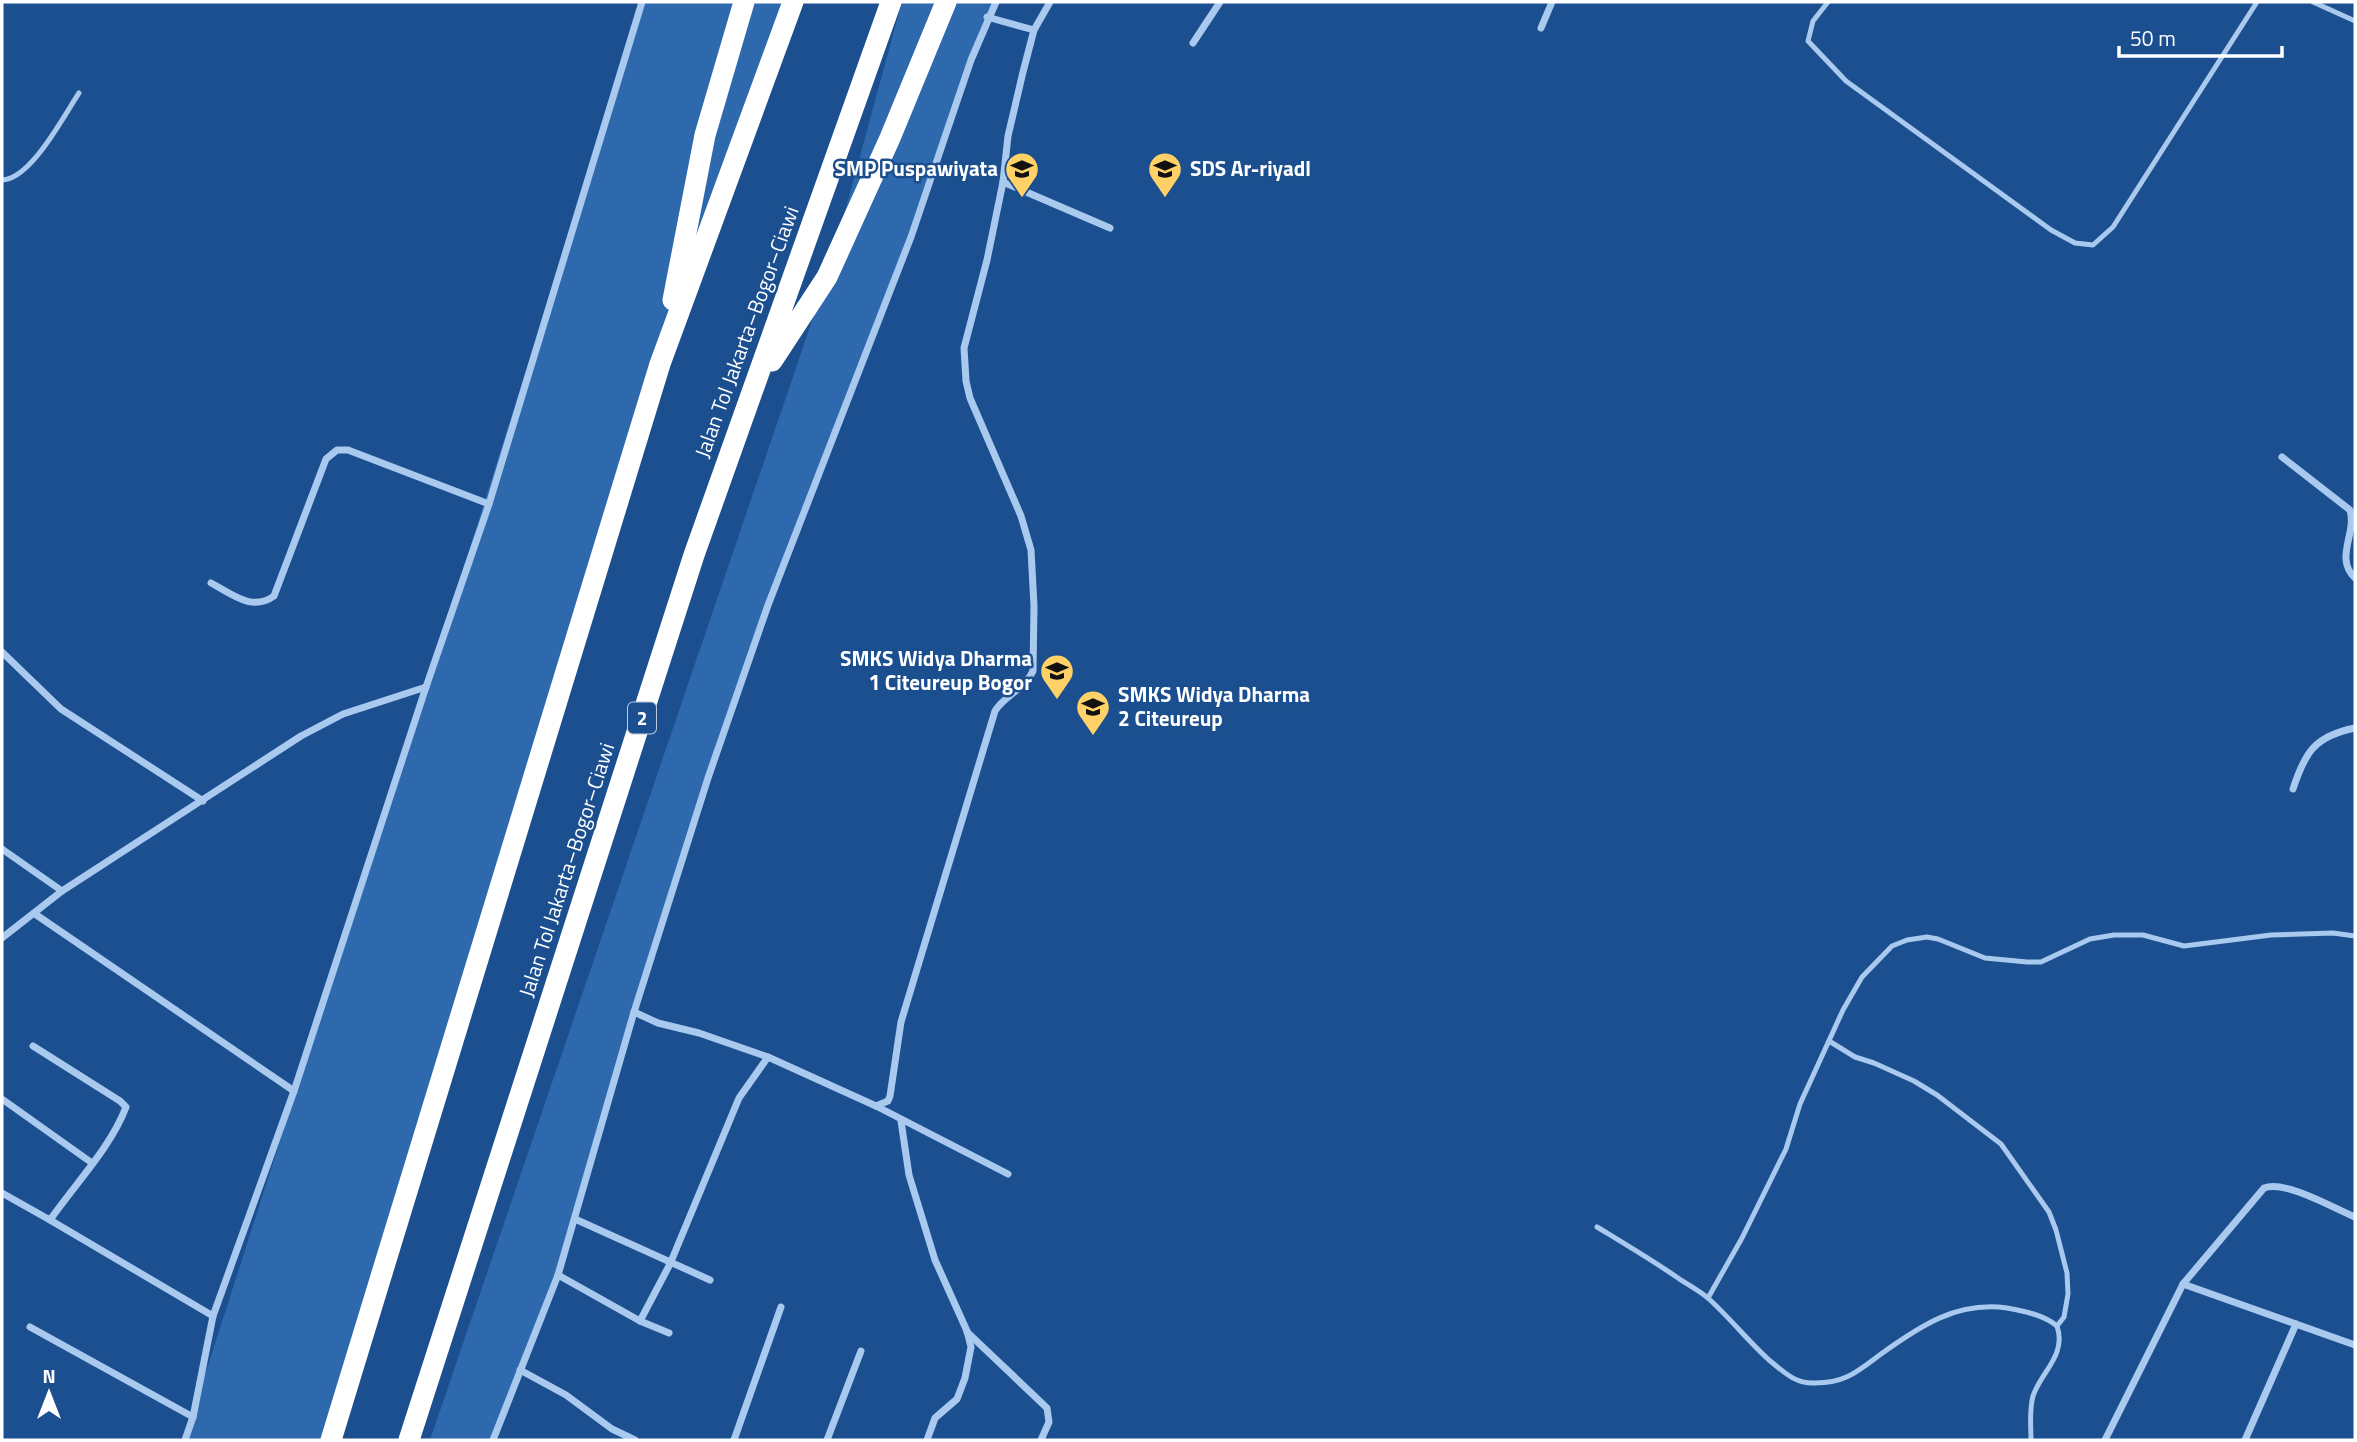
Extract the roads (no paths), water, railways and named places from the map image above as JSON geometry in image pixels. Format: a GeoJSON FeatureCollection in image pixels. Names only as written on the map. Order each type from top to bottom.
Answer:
{"type":"FeatureCollection","features":[{"type":"Feature","properties":{"kind":"highway"},"geometry":{"type":"LineString","coordinates":[[660,364],[705,135],[744,2]]}},
{"type":"Feature","properties":{"kind":"highway"},"geometry":{"type":"LineString","coordinates":[[331,1440],[660,364],[793,2]]}},
{"type":"Feature","properties":{"kind":"highway","name":"Jalan Tol Jakarta–Bogor–Ciawi"},"geometry":{"type":"LineString","coordinates":[[410,1440],[694,555],[891,2]]}},
{"type":"Feature","properties":{"kind":"highway"},"geometry":{"type":"LineString","coordinates":[[752,392],[827,276],[890,138],[946,2]]}},
{"type":"Feature","properties":{"kind":"street"},"geometry":{"type":"LineString","coordinates":[[185,1440],[193,1417],[213,1316],[294,1091],[489,504],[642,2]]}},
{"type":"Feature","properties":{"kind":"street"},"geometry":{"type":"LineString","coordinates":[[494,1440],[558,1275],[634,1012],[708,779],[764,617],[911,237],[971,60],[996,2]]}},
{"type":"Feature","properties":{"kind":"street"},"geometry":{"type":"LineString","coordinates":[[876,1106],[888,1101],[890,1097],[901,1022],[995,711],[1002,699],[1029,680],[1033,671],[1031,550],[1021,516],[970,398],[964,348],[987,260],[1003,181],[1008,136],[1034,30],[1050,2]]}},
{"type":"Feature","properties":{"kind":"street"},"geometry":{"type":"LineString","coordinates":[[1193,43],[1220,2]]}},
{"type":"Feature","properties":{"kind":"street"},"geometry":{"type":"LineString","coordinates":[[1541,28],[1552,2]]}},
{"type":"Feature","properties":{"kind":"street"},"geometry":{"type":"LineString","coordinates":[[988,17],[1034,30]]}},
{"type":"Feature","properties":{"kind":"street"},"geometry":{"type":"LineString","coordinates":[[1003,181],[1110,228]]}},
{"type":"Feature","properties":{"kind":"street"},"geometry":{"type":"LineString","coordinates":[[211,583],[253,604],[260,604],[274,596],[326,459],[337,450],[348,450],[489,504]]}},
{"type":"Feature","properties":{"kind":"street"},"geometry":{"type":"LineString","coordinates":[[2282,457],[2350,510],[2353,526],[2345,558],[2355,578]]}},
{"type":"Feature","properties":{"kind":"street"},"geometry":{"type":"LineString","coordinates":[[2,652],[61,709],[203,801]]}},
{"type":"Feature","properties":{"kind":"street"},"geometry":{"type":"LineString","coordinates":[[2,938],[62,891],[302,736],[343,714],[426,687]]}},
{"type":"Feature","properties":{"kind":"street"},"geometry":{"type":"LineString","coordinates":[[2293,789],[2308,752],[2336,732],[2355,729]]}},
{"type":"Feature","properties":{"kind":"street"},"geometry":{"type":"LineString","coordinates":[[2,849],[62,891]]}},
{"type":"Feature","properties":{"kind":"street"},"geometry":{"type":"LineString","coordinates":[[35,914],[294,1091]]}},
{"type":"Feature","properties":{"kind":"street"},"geometry":{"type":"LineString","coordinates":[[634,1012],[657,1023],[699,1033],[768,1057],[876,1106],[1007,1174]]}},
{"type":"Feature","properties":{"kind":"street"},"geometry":{"type":"LineString","coordinates":[[33,1046],[126,1107],[103,1150],[50,1220]]}},
{"type":"Feature","properties":{"kind":"street"},"geometry":{"type":"LineString","coordinates":[[640,1321],[670,1264],[739,1098],[768,1057]]}},
{"type":"Feature","properties":{"kind":"street"},"geometry":{"type":"LineString","coordinates":[[2,1098],[92,1163]]}},
{"type":"Feature","properties":{"kind":"street"},"geometry":{"type":"LineString","coordinates":[[901,1121],[909,1175],[935,1260],[967,1331],[971,1348],[957,1399],[935,1418],[927,1440]]}},
{"type":"Feature","properties":{"kind":"street"},"geometry":{"type":"LineString","coordinates":[[2105,1440],[2183,1284],[2256,1194],[2268,1186],[2287,1188],[2355,1217]]}},
{"type":"Feature","properties":{"kind":"street"},"geometry":{"type":"LineString","coordinates":[[2,1193],[213,1316]]}},
{"type":"Feature","properties":{"kind":"street"},"geometry":{"type":"LineString","coordinates":[[575,1219],[710,1280]]}},
{"type":"Feature","properties":{"kind":"street"},"geometry":{"type":"LineString","coordinates":[[558,1275],[640,1321],[669,1333]]}},
{"type":"Feature","properties":{"kind":"street"},"geometry":{"type":"LineString","coordinates":[[2183,1284],[2355,1345]]}},
{"type":"Feature","properties":{"kind":"street"},"geometry":{"type":"LineString","coordinates":[[734,1440],[781,1307]]}},
{"type":"Feature","properties":{"kind":"street"},"geometry":{"type":"LineString","coordinates":[[2245,1440],[2296,1324]]}},
{"type":"Feature","properties":{"kind":"street"},"geometry":{"type":"LineString","coordinates":[[30,1327],[193,1417]]}},
{"type":"Feature","properties":{"kind":"street"},"geometry":{"type":"LineString","coordinates":[[967,1331],[1047,1408],[1049,1422],[1041,1440]]}},
{"type":"Feature","properties":{"kind":"street"},"geometry":{"type":"LineString","coordinates":[[827,1440],[861,1351]]}},
{"type":"Feature","properties":{"kind":"street"},"geometry":{"type":"LineString","coordinates":[[520,1370],[566,1395],[612,1429],[635,1440]]}},
{"type":"Feature","properties":{"kind":"lane"},"geometry":{"type":"LineString","coordinates":[[1828,2],[1813,21],[1808,41],[1846,81],[2051,230],[2075,243],[2093,245],[2113,228],[2257,2]]}},
{"type":"Feature","properties":{"kind":"lane"},"geometry":{"type":"LineString","coordinates":[[2313,2],[2355,21]]}},
{"type":"Feature","properties":{"kind":"lane"},"geometry":{"type":"LineString","coordinates":[[2,180],[22,173],[36,157],[79,93]]}},
{"type":"Feature","properties":{"kind":"lane"},"geometry":{"type":"LineString","coordinates":[[1708,1298],[1742,1238],[1786,1149],[1800,1104],[1862,977],[1892,946],[1906,940],[1927,937],[1985,958],[2041,962],[2090,939],[2114,935],[2143,935],[2184,946],[2271,935],[2333,933],[2355,936]]}},
{"type":"Feature","properties":{"kind":"lane"},"geometry":{"type":"LineString","coordinates":[[1829,1041],[1854,1057],[1914,1081],[2001,1144],[2049,1212],[2056,1230],[2067,1273],[2064,1317],[2057,1326]]}},
{"type":"Feature","properties":{"kind":"lane"},"geometry":{"type":"LineString","coordinates":[[1597,1227],[1708,1298],[1758,1350],[1791,1379],[1813,1384],[1847,1378],[1868,1366],[1923,1325],[1965,1308],[1981,1306],[2040,1316],[2057,1326],[2060,1341],[2057,1352],[2034,1394],[2031,1440]]}},
{"type":"Feature","properties":{"kind":"place","name":"SMP Puspawiyata"},"geometry":{"type":"Point","coordinates":[1022,199]}},
{"type":"Feature","properties":{"kind":"place","name":"SDS Ar-riyadl"},"geometry":{"type":"Point","coordinates":[1165,199]}},
{"type":"Feature","properties":{"kind":"place","name":"SMKS Widya Dharma 1 Citeureup Bogor"},"geometry":{"type":"Point","coordinates":[1057,701]}},
{"type":"Feature","properties":{"kind":"place","name":"SMKS Widya Dharma 2 Citeureup"},"geometry":{"type":"Point","coordinates":[1093,737]}}]}
